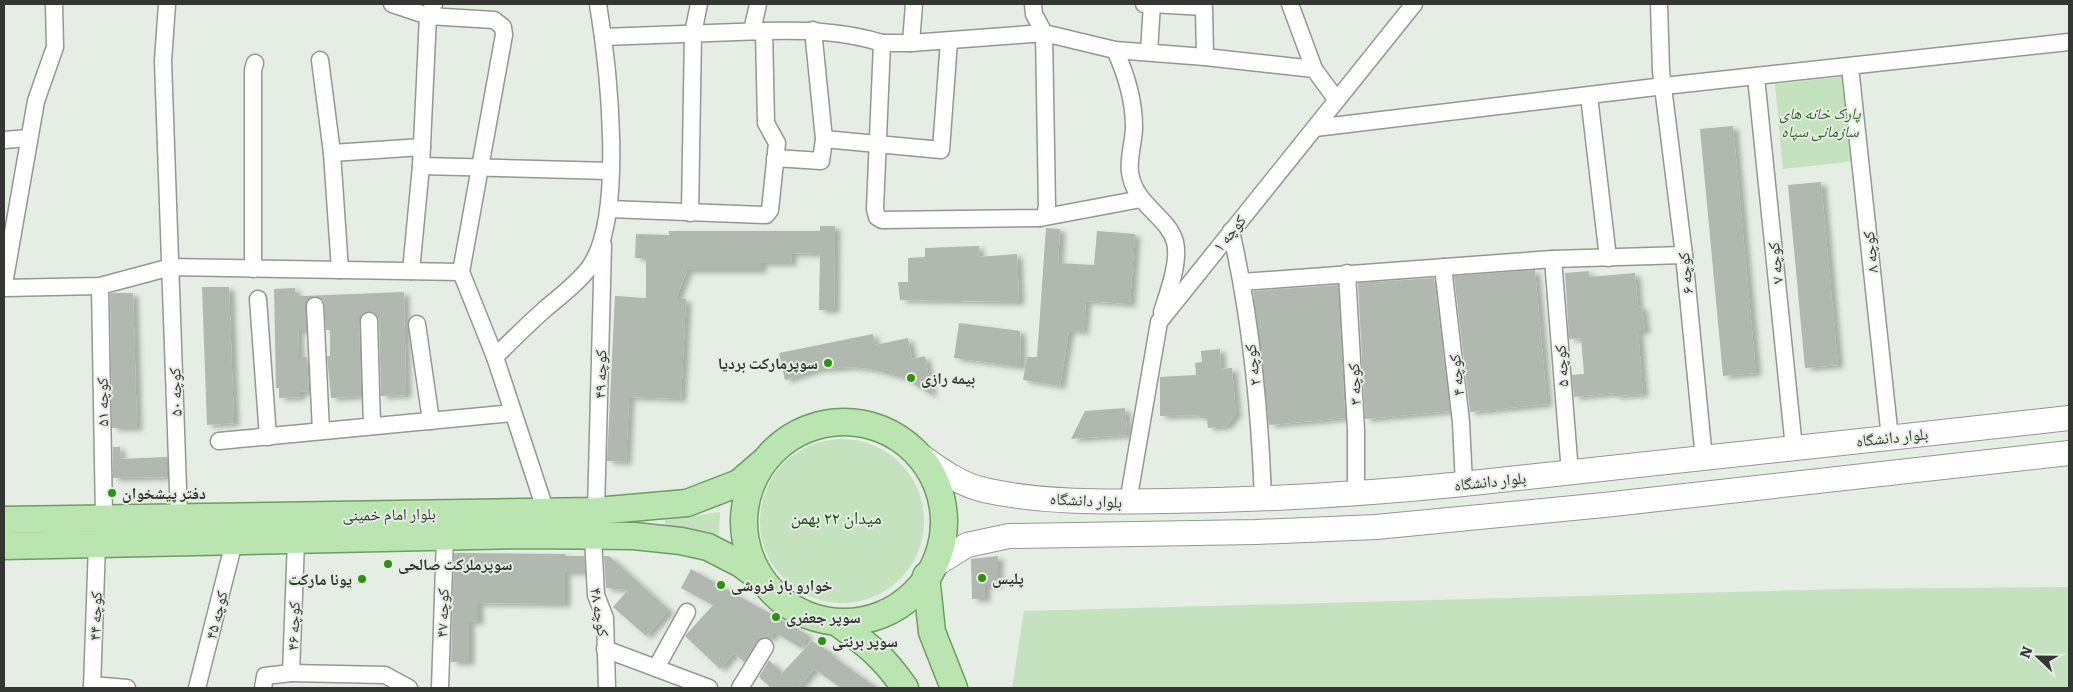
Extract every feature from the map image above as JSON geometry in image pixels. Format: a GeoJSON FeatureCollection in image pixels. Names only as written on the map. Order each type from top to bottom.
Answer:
{"type":"FeatureCollection","features":[{"type":"Feature","properties":{"kind":"main road","name":"بلوار دانشگاه"},"geometry":{"type":"LineString","coordinates":[[918,454],[950,477],[984,490],[1045,498],[1128,502],[1262,500],[1356,494],[1704,460],[1794,448],[2069,418]]}},
{"type":"Feature","properties":{"kind":"main road"},"geometry":{"type":"LineString","coordinates":[[837,422],[868,425],[894,435],[918,454],[935,479],[942,507],[943,536],[929,571],[916,591],[894,609],[864,620],[836,622],[806,614],[780,599],[760,578],[747,549],[742,521],[749,491],[762,463],[783,443],[807,427],[837,422]]}},
{"type":"Feature","properties":{"kind":"main road","name":"بلوار دانشگاه"},"geometry":{"type":"LineString","coordinates":[[929,571],[967,545],[1009,536],[1256,532],[1376,527],[1572,508],[2069,453]]}},
{"type":"Feature","properties":{"kind":"main road","name":"بلوار امام خمینی"},"geometry":{"type":"LineString","coordinates":[[4,520],[596,511],[687,503],[739,483],[762,463]]}},
{"type":"Feature","properties":{"kind":"main road"},"geometry":{"type":"LineString","coordinates":[[1570,473],[1572,508]]}},
{"type":"Feature","properties":{"kind":"main road","name":"بلوار امام خمینی"},"geometry":{"type":"LineString","coordinates":[[4,546],[522,535],[634,536],[680,541],[708,547],[741,564],[760,578]]}},
{"type":"Feature","properties":{"kind":"main road"},"geometry":{"type":"LineString","coordinates":[[929,571],[932,632],[954,688]]}},
{"type":"Feature","properties":{"kind":"main road"},"geometry":{"type":"LineString","coordinates":[[836,622],[870,646],[889,664],[904,688]]}},
{"type":"Feature","properties":{"kind":"street"},"geometry":{"type":"LineString","coordinates":[[4,284],[28,138],[36,101],[55,47],[54,4]]}},
{"type":"Feature","properties":{"kind":"street","name":"کوچه ۵۰"},"geometry":{"type":"LineString","coordinates":[[167,4],[163,61],[179,517]]}},
{"type":"Feature","properties":{"kind":"street"},"geometry":{"type":"LineString","coordinates":[[392,4],[494,20],[503,27],[504,35],[461,272],[494,356],[546,512]]}},
{"type":"Feature","properties":{"kind":"street"},"geometry":{"type":"LineString","coordinates":[[494,356],[589,268],[603,238],[609,209],[610,171],[607,58],[598,4]]}},
{"type":"Feature","properties":{"kind":"street"},"geometry":{"type":"LineString","coordinates":[[690,213],[693,33],[699,4]]}},
{"type":"Feature","properties":{"kind":"street"},"geometry":{"type":"LineString","coordinates":[[609,209],[766,216],[770,210],[776,143],[766,123],[758,31],[758,4]]}},
{"type":"Feature","properties":{"kind":"street"},"geometry":{"type":"LineString","coordinates":[[911,44],[914,4]]}},
{"type":"Feature","properties":{"kind":"street"},"geometry":{"type":"LineString","coordinates":[[1033,4],[1034,14],[1044,33],[1047,207],[1045,215],[1040,218]]}},
{"type":"Feature","properties":{"kind":"street"},"geometry":{"type":"LineString","coordinates":[[1144,4],[1204,7],[1205,57]]}},
{"type":"Feature","properties":{"kind":"street"},"geometry":{"type":"LineString","coordinates":[[1149,52],[1152,4]]}},
{"type":"Feature","properties":{"kind":"street"},"geometry":{"type":"LineString","coordinates":[[1290,4],[1314,69],[1336,99]]}},
{"type":"Feature","properties":{"kind":"street","name":"کوچه ۱"},"geometry":{"type":"LineString","coordinates":[[1128,502],[1160,322],[1336,99],[1414,4]]}},
{"type":"Feature","properties":{"kind":"street","name":"کوچه ۶"},"geometry":{"type":"LineString","coordinates":[[1659,4],[1661,71],[1684,255],[1704,460]]}},
{"type":"Feature","properties":{"kind":"street"},"geometry":{"type":"LineString","coordinates":[[411,271],[421,166],[431,10]]}},
{"type":"Feature","properties":{"kind":"street"},"geometry":{"type":"LineString","coordinates":[[604,37],[813,30],[860,36],[882,44],[911,44],[1044,33],[1115,50],[1205,57],[1314,69]]}},
{"type":"Feature","properties":{"kind":"street"},"geometry":{"type":"LineString","coordinates":[[775,158],[821,161],[824,139],[813,30]]}},
{"type":"Feature","properties":{"kind":"street"},"geometry":{"type":"LineString","coordinates":[[824,139],[941,150],[949,41]]}},
{"type":"Feature","properties":{"kind":"street"},"geometry":{"type":"LineString","coordinates":[[1315,128],[1664,86],[2069,42]]}},
{"type":"Feature","properties":{"kind":"street"},"geometry":{"type":"LineString","coordinates":[[882,44],[875,209],[882,220],[1040,218],[1140,200]]}},
{"type":"Feature","properties":{"kind":"street"},"geometry":{"type":"LineString","coordinates":[[1115,50],[1128,80],[1134,126],[1130,172],[1140,200],[1164,222],[1175,242],[1174,273],[1160,322]]}},
{"type":"Feature","properties":{"kind":"street"},"geometry":{"type":"LineString","coordinates":[[320,60],[332,152],[340,270]]}},
{"type":"Feature","properties":{"kind":"street"},"geometry":{"type":"LineString","coordinates":[[253,269],[253,70],[255,63]]}},
{"type":"Feature","properties":{"kind":"street","name":"کوچه ۸"},"geometry":{"type":"LineString","coordinates":[[1850,66],[1890,438]]}},
{"type":"Feature","properties":{"kind":"street","name":"کوچه ۷"},"geometry":{"type":"LineString","coordinates":[[1756,77],[1794,448]]}},
{"type":"Feature","properties":{"kind":"street"},"geometry":{"type":"LineString","coordinates":[[1589,96],[1608,258]]}},
{"type":"Feature","properties":{"kind":"street"},"geometry":{"type":"LineString","coordinates":[[4,140],[28,138]]}},
{"type":"Feature","properties":{"kind":"street"},"geometry":{"type":"LineString","coordinates":[[332,152],[422,146]]}},
{"type":"Feature","properties":{"kind":"street"},"geometry":{"type":"LineString","coordinates":[[421,166],[610,171]]}},
{"type":"Feature","properties":{"kind":"street","name":"کوچه ۲"},"geometry":{"type":"LineString","coordinates":[[1231,231],[1242,282],[1261,438],[1262,500]]}},
{"type":"Feature","properties":{"kind":"street","name":"کوچه ۴۹"},"geometry":{"type":"LineString","coordinates":[[596,511],[603,238]]}},
{"type":"Feature","properties":{"kind":"street"},"geometry":{"type":"LineString","coordinates":[[1242,282],[1554,259],[1684,255]]}},
{"type":"Feature","properties":{"kind":"street","name":"کوچه ۵"},"geometry":{"type":"LineString","coordinates":[[1554,259],[1570,473]]}},
{"type":"Feature","properties":{"kind":"street"},"geometry":{"type":"LineString","coordinates":[[4,288],[100,286],[171,267],[461,272]]}},
{"type":"Feature","properties":{"kind":"street","name":"کوچه ۴"},"geometry":{"type":"LineString","coordinates":[[1443,267],[1461,422],[1464,484]]}},
{"type":"Feature","properties":{"kind":"street","name":"کوچه ۳"},"geometry":{"type":"LineString","coordinates":[[1347,273],[1356,430],[1356,494]]}},
{"type":"Feature","properties":{"kind":"street","name":"کوچه ۵۱"},"geometry":{"type":"LineString","coordinates":[[100,286],[104,519]]}},
{"type":"Feature","properties":{"kind":"street"},"geometry":{"type":"LineString","coordinates":[[258,299],[268,436]]}},
{"type":"Feature","properties":{"kind":"street"},"geometry":{"type":"LineString","coordinates":[[315,306],[321,431]]}},
{"type":"Feature","properties":{"kind":"street"},"geometry":{"type":"LineString","coordinates":[[369,321],[372,426]]}},
{"type":"Feature","properties":{"kind":"street"},"geometry":{"type":"LineString","coordinates":[[417,324],[431,421]]}},
{"type":"Feature","properties":{"kind":"street"},"geometry":{"type":"LineString","coordinates":[[219,441],[512,413]]}},
{"type":"Feature","properties":{"kind":"street","name":"کوچه ۴۷"},"geometry":{"type":"LineString","coordinates":[[440,688],[445,537]]}},
{"type":"Feature","properties":{"kind":"street","name":"کوچه ۴۸"},"geometry":{"type":"LineString","coordinates":[[593,537],[596,595],[604,618],[605,686]]}},
{"type":"Feature","properties":{"kind":"street","name":"کوچه ۴۶"},"geometry":{"type":"LineString","coordinates":[[263,688],[265,676],[291,673],[296,541]]}},
{"type":"Feature","properties":{"kind":"street","name":"کوچه ۴۵"},"geometry":{"type":"LineString","coordinates":[[197,688],[234,542]]}},
{"type":"Feature","properties":{"kind":"street","name":"کوچه ۴۴"},"geometry":{"type":"LineString","coordinates":[[92,686],[97,544]]}},
{"type":"Feature","properties":{"kind":"street"},"geometry":{"type":"LineString","coordinates":[[656,668],[687,612]]}},
{"type":"Feature","properties":{"kind":"street"},"geometry":{"type":"LineString","coordinates":[[740,688],[765,647]]}},
{"type":"Feature","properties":{"kind":"street"},"geometry":{"type":"LineString","coordinates":[[605,649],[710,688]]}},
{"type":"Feature","properties":{"kind":"street"},"geometry":{"type":"LineString","coordinates":[[291,673],[372,681],[385,675],[409,688]]}},
{"type":"Feature","properties":{"kind":"street"},"geometry":{"type":"LineString","coordinates":[[92,686],[127,688]]}},
{"type":"Feature","properties":{"kind":"green space","name":"پارک خانه های سازمانی سپاه"},"geometry":{"type":"Polygon","coordinates":[[[1857,75],[1865,160],[1783,169],[1775,84],[1857,75]]]}},
{"type":"Feature","properties":{"kind":"green space"},"geometry":{"type":"Polygon","coordinates":[[[850,439],[866,442],[881,448],[906,469],[915,482],[921,497],[924,521],[923,537],[915,560],[894,585],[881,594],[866,600],[834,603],[818,600],[803,594],[778,573],[769,560],[763,545],[760,513],[763,497],[769,482],[790,457],[803,448],[818,442],[850,439]]]}},
{"type":"Feature","properties":{"kind":"green space"},"geometry":{"type":"Polygon","coordinates":[[[720,512],[719,535],[665,526],[665,520],[720,512]]]}},
{"type":"Feature","properties":{"kind":"green space"},"geometry":{"type":"Polygon","coordinates":[[[2069,587],[2069,688],[1012,688],[1024,611],[1842,589],[2069,587]]]}},
{"type":"Feature","properties":{"kind":"building"},"geometry":{"type":"Polygon","coordinates":[[[1733,126],[1756,373],[1723,376],[1700,129],[1733,126]]]}},
{"type":"Feature","properties":{"kind":"building"},"geometry":{"type":"Polygon","coordinates":[[[1821,182],[1838,365],[1805,368],[1788,185],[1821,182]]]}},
{"type":"Feature","properties":{"kind":"building"},"geometry":{"type":"Polygon","coordinates":[[[820,226],[835,226],[834,310],[819,310],[820,254],[792,253],[791,263],[761,263],[761,270],[687,270],[676,299],[686,299],[681,399],[629,397],[626,462],[607,461],[615,296],[646,298],[646,258],[635,258],[636,234],[669,235],[669,231],[820,231],[820,226]]]}},
{"type":"Feature","properties":{"kind":"building"},"geometry":{"type":"Polygon","coordinates":[[[1046,228],[1060,229],[1058,263],[1094,265],[1097,231],[1135,234],[1130,304],[1086,301],[1083,332],[1069,330],[1060,386],[1023,380],[1027,357],[1037,357],[1046,228]]]}},
{"type":"Feature","properties":{"kind":"building"},"geometry":{"type":"Polygon","coordinates":[[[979,246],[978,257],[1017,254],[1019,302],[900,300],[898,282],[908,282],[908,258],[925,257],[925,248],[979,246]]]}},
{"type":"Feature","properties":{"kind":"building"},"geometry":{"type":"Polygon","coordinates":[[[1535,270],[1547,404],[1470,412],[1454,276],[1535,270]]]}},
{"type":"Feature","properties":{"kind":"building"},"geometry":{"type":"Polygon","coordinates":[[[1589,271],[1589,277],[1635,273],[1638,307],[1642,306],[1645,331],[1638,331],[1643,394],[1614,396],[1614,393],[1574,397],[1572,375],[1584,374],[1581,338],[1569,339],[1565,273],[1589,271]]]}},
{"type":"Feature","properties":{"kind":"building"},"geometry":{"type":"Polygon","coordinates":[[[1434,278],[1450,411],[1365,419],[1358,283],[1434,278]]]}},
{"type":"Feature","properties":{"kind":"building"},"geometry":{"type":"Polygon","coordinates":[[[1338,285],[1345,418],[1269,425],[1253,291],[1338,285]]]}},
{"type":"Feature","properties":{"kind":"building"},"geometry":{"type":"Polygon","coordinates":[[[202,287],[229,287],[234,423],[207,425],[202,287]]]}},
{"type":"Feature","properties":{"kind":"building"},"geometry":{"type":"Polygon","coordinates":[[[295,288],[295,295],[304,296],[404,292],[406,395],[381,396],[379,321],[377,315],[369,311],[363,313],[359,321],[361,396],[331,398],[327,356],[330,356],[330,330],[326,330],[324,301],[315,296],[306,302],[306,330],[298,330],[299,357],[307,357],[309,391],[300,392],[300,397],[279,398],[279,388],[276,388],[274,289],[295,288]]]}},
{"type":"Feature","properties":{"kind":"building"},"geometry":{"type":"Polygon","coordinates":[[[133,293],[137,428],[112,428],[110,294],[133,293]]]}},
{"type":"Feature","properties":{"kind":"building"},"geometry":{"type":"Polygon","coordinates":[[[959,323],[1020,331],[1021,367],[954,358],[959,323]]]}},
{"type":"Feature","properties":{"kind":"building"},"geometry":{"type":"Polygon","coordinates":[[[873,334],[875,345],[908,338],[912,359],[925,356],[932,395],[903,378],[870,369],[853,367],[818,369],[785,380],[779,353],[873,334]]]}},
{"type":"Feature","properties":{"kind":"building"},"geometry":{"type":"Polygon","coordinates":[[[1220,349],[1221,369],[1232,368],[1236,414],[1226,426],[1208,428],[1207,418],[1200,418],[1199,415],[1160,416],[1160,377],[1196,375],[1195,363],[1202,362],[1201,351],[1220,349]]]}},
{"type":"Feature","properties":{"kind":"building"},"geometry":{"type":"Polygon","coordinates":[[[1125,408],[1127,435],[1071,439],[1085,411],[1125,408]]]}},
{"type":"Feature","properties":{"kind":"building"},"geometry":{"type":"Polygon","coordinates":[[[113,447],[120,447],[120,459],[167,457],[167,477],[113,478],[113,447]]]}},
{"type":"Feature","properties":{"kind":"building"},"geometry":{"type":"Polygon","coordinates":[[[454,553],[566,554],[565,556],[584,556],[585,572],[565,572],[565,604],[478,603],[478,622],[469,621],[469,662],[451,662],[454,553]]]}},
{"type":"Feature","properties":{"kind":"building"},"geometry":{"type":"Polygon","coordinates":[[[604,556],[609,556],[669,610],[646,636],[613,607],[628,590],[606,588],[604,556]]]}},
{"type":"Feature","properties":{"kind":"building"},"geometry":{"type":"Polygon","coordinates":[[[998,556],[998,585],[985,585],[985,599],[972,599],[971,559],[998,556]]]}},
{"type":"Feature","properties":{"kind":"building"},"geometry":{"type":"Polygon","coordinates":[[[691,569],[808,635],[801,648],[774,632],[770,639],[765,637],[757,641],[744,662],[734,653],[720,669],[685,636],[713,605],[681,588],[691,569]]]}},
{"type":"Feature","properties":{"kind":"building"},"geometry":{"type":"Polygon","coordinates":[[[812,641],[833,654],[831,655],[877,688],[841,688],[814,669],[798,688],[768,688],[770,687],[759,677],[769,660],[782,673],[812,641]]]}},
{"type":"Feature","properties":{"kind":"place","name":"سوپرمارکت بردیا"},"geometry":{"type":"Point","coordinates":[828,363]}},
{"type":"Feature","properties":{"kind":"place","name":"بیمه رازی"},"geometry":{"type":"Point","coordinates":[911,378]}},
{"type":"Feature","properties":{"kind":"place","name":"دفتر پیشخوان"},"geometry":{"type":"Point","coordinates":[112,493]}},
{"type":"Feature","properties":{"kind":"place","name":"سوپرملرکت صالحی"},"geometry":{"type":"Point","coordinates":[388,564]}},
{"type":"Feature","properties":{"kind":"place","name":"پلیس"},"geometry":{"type":"Point","coordinates":[982,578]}},
{"type":"Feature","properties":{"kind":"place","name":"یونا مارکت"},"geometry":{"type":"Point","coordinates":[362,579]}},
{"type":"Feature","properties":{"kind":"place","name":"خوارو بار فروشی"},"geometry":{"type":"Point","coordinates":[721,585]}},
{"type":"Feature","properties":{"kind":"place","name":"سوپر جعفری"},"geometry":{"type":"Point","coordinates":[776,617]}},
{"type":"Feature","properties":{"kind":"place","name":"سوپر برنتی"},"geometry":{"type":"Point","coordinates":[822,641]}},
{"type":"Feature","properties":{"kind":"district","name":"میدان ۲۲ بهمن"},"geometry":{"type":"Point","coordinates":[836,518]}}]}
